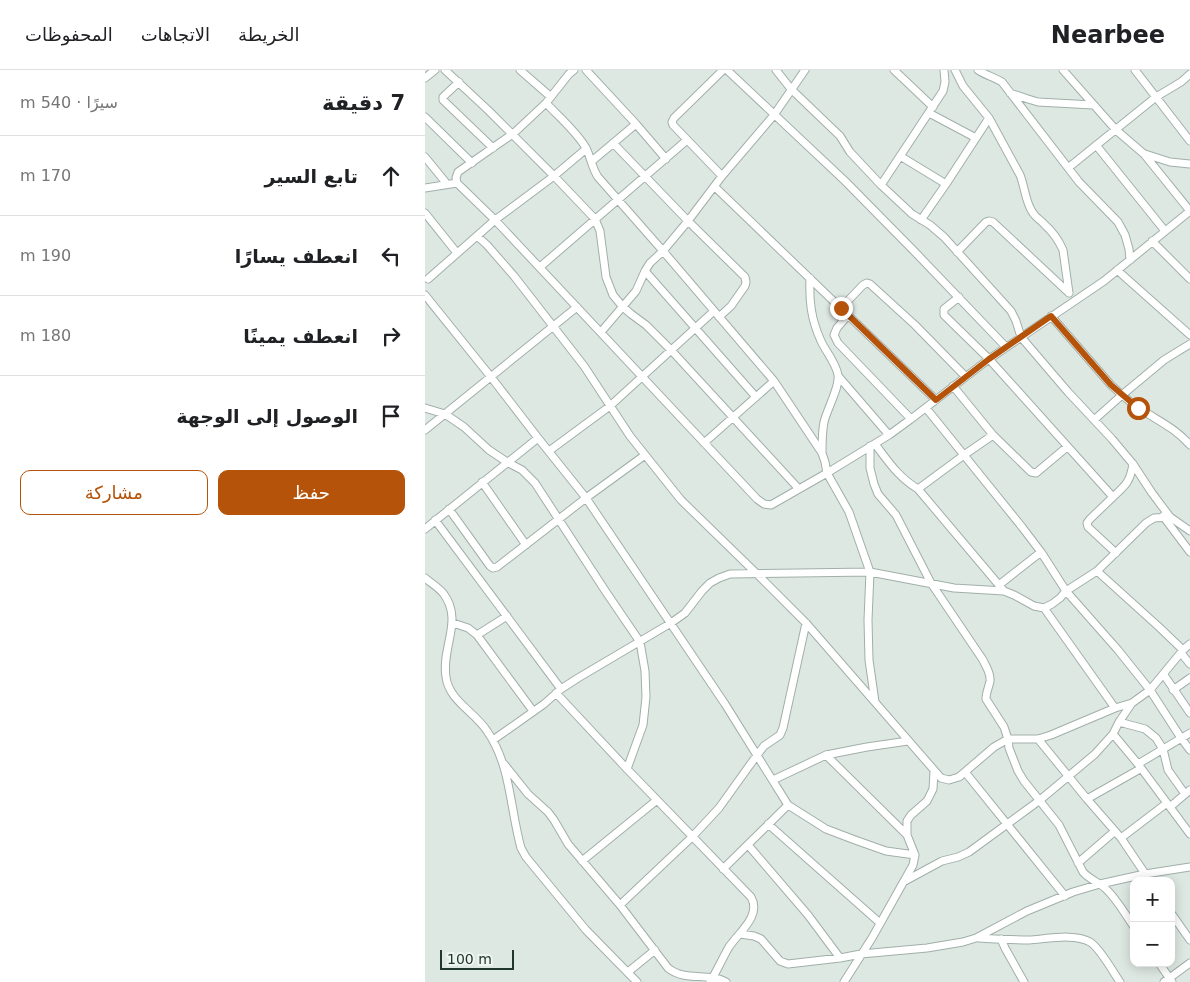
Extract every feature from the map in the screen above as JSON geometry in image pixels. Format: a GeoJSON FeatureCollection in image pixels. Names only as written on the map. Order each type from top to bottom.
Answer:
{"type":"FeatureCollection","features":[{"type":"Feature","properties":{"kind":"street"},"geometry":{"type":"LineString","coordinates":[[425,78],[435,70]]}},
{"type":"Feature","properties":{"kind":"street"},"geometry":{"type":"LineString","coordinates":[[445,70],[512,134],[595,219],[600,230],[606,277],[613,294],[623,307],[646,324],[671,350],[798,488]]}},
{"type":"Feature","properties":{"kind":"street"},"geometry":{"type":"LineString","coordinates":[[520,70],[549,100],[586,148],[592,161],[593,170],[774,381],[822,453],[827,473],[849,512],[870,572],[869,660],[876,704]]}},
{"type":"Feature","properties":{"kind":"street"},"geometry":{"type":"LineString","coordinates":[[573,70],[549,100],[512,134],[458,172],[457,183],[495,220],[757,499],[764,504],[771,505],[889,435],[965,376],[1075,299],[1104,281],[1190,211],[1144,154],[1115,130],[1063,70]]}},
{"type":"Feature","properties":{"kind":"street"},"geometry":{"type":"LineString","coordinates":[[587,70],[666,158]]}},
{"type":"Feature","properties":{"kind":"street"},"geometry":{"type":"LineString","coordinates":[[722,176],[673,125],[673,122],[674,118],[723,70]]}},
{"type":"Feature","properties":{"kind":"street"},"geometry":{"type":"LineString","coordinates":[[727,70],[845,181],[1007,347]]}},
{"type":"Feature","properties":{"kind":"street"},"geometry":{"type":"LineString","coordinates":[[776,70],[791,89],[840,136],[851,152],[881,185],[912,214],[944,236],[1011,311],[1021,337],[1133,464],[1190,552]]}},
{"type":"Feature","properties":{"kind":"street"},"geometry":{"type":"LineString","coordinates":[[601,332],[636,291],[650,263],[689,222],[722,176],[774,115],[805,70]]}},
{"type":"Feature","properties":{"kind":"street"},"geometry":{"type":"LineString","coordinates":[[894,70],[931,110],[976,138]]}},
{"type":"Feature","properties":{"kind":"street"},"geometry":{"type":"LineString","coordinates":[[881,185],[943,91],[945,82],[944,70]]}},
{"type":"Feature","properties":{"kind":"street"},"geometry":{"type":"LineString","coordinates":[[955,70],[963,86],[989,118],[1020,175],[1033,213],[1060,243],[1063,250],[1069,292]]}},
{"type":"Feature","properties":{"kind":"street"},"geometry":{"type":"LineString","coordinates":[[1135,70],[1190,141]]}},
{"type":"Feature","properties":{"kind":"street"},"geometry":{"type":"LineString","coordinates":[[984,71],[1002,82],[1079,182],[1118,222],[1125,235],[1130,260]]}},
{"type":"Feature","properties":{"kind":"street"},"geometry":{"type":"LineString","coordinates":[[1068,168],[1156,97],[1181,82],[1190,74]]}},
{"type":"Feature","properties":{"kind":"street"},"geometry":{"type":"LineString","coordinates":[[459,82],[443,97],[443,100],[493,148]]}},
{"type":"Feature","properties":{"kind":"street"},"geometry":{"type":"LineString","coordinates":[[1009,92],[1038,102],[1093,105]]}},
{"type":"Feature","properties":{"kind":"street"},"geometry":{"type":"LineString","coordinates":[[425,117],[472,162]]}},
{"type":"Feature","properties":{"kind":"street"},"geometry":{"type":"LineString","coordinates":[[921,220],[989,118]]}},
{"type":"Feature","properties":{"kind":"street"},"geometry":{"type":"LineString","coordinates":[[592,161],[636,124]]}},
{"type":"Feature","properties":{"kind":"street"},"geometry":{"type":"LineString","coordinates":[[540,268],[687,140]]}},
{"type":"Feature","properties":{"kind":"street"},"geometry":{"type":"LineString","coordinates":[[549,451],[610,406],[695,328],[731,306],[746,282],[745,277],[613,143]]}},
{"type":"Feature","properties":{"kind":"street"},"geometry":{"type":"LineString","coordinates":[[1096,145],[1165,231]]}},
{"type":"Feature","properties":{"kind":"street"},"geometry":{"type":"LineString","coordinates":[[426,279],[495,220],[554,176],[586,148]]}},
{"type":"Feature","properties":{"kind":"street"},"geometry":{"type":"LineString","coordinates":[[1144,154],[1170,162],[1190,164]]}},
{"type":"Feature","properties":{"kind":"street"},"geometry":{"type":"LineString","coordinates":[[901,156],[946,184]]}},
{"type":"Feature","properties":{"kind":"street"},"geometry":{"type":"LineString","coordinates":[[425,157],[447,184]]}},
{"type":"Feature","properties":{"kind":"street"},"geometry":{"type":"LineString","coordinates":[[425,188],[457,183]]}},
{"type":"Feature","properties":{"kind":"street"},"geometry":{"type":"LineString","coordinates":[[715,188],[936,400]]}},
{"type":"Feature","properties":{"kind":"street"},"geometry":{"type":"LineString","coordinates":[[425,214],[457,253]]}},
{"type":"Feature","properties":{"kind":"street"},"geometry":{"type":"LineString","coordinates":[[957,252],[986,222],[993,222],[1075,299]]}},
{"type":"Feature","properties":{"kind":"street"},"geometry":{"type":"LineString","coordinates":[[477,236],[514,276],[584,366],[630,436],[681,500],[806,623],[941,778],[949,780],[959,778],[994,747],[1008,739],[1039,739],[1132,703],[1150,690],[1190,644]]}},
{"type":"Feature","properties":{"kind":"street"},"geometry":{"type":"LineString","coordinates":[[1152,241],[1190,279]]}},
{"type":"Feature","properties":{"kind":"street"},"geometry":{"type":"LineString","coordinates":[[1117,270],[1190,335]]}},
{"type":"Feature","properties":{"kind":"street"},"geometry":{"type":"LineString","coordinates":[[645,271],[756,397]]}},
{"type":"Feature","properties":{"kind":"street"},"geometry":{"type":"LineString","coordinates":[[810,278],[809,300],[813,320],[821,341],[837,368],[839,377],[825,422],[822,453]]}},
{"type":"Feature","properties":{"kind":"street"},"geometry":{"type":"LineString","coordinates":[[841,308],[863,285],[871,284],[965,376]]}},
{"type":"Feature","properties":{"kind":"street"},"geometry":{"type":"LineString","coordinates":[[425,295],[587,498],[725,704],[788,805],[826,829],[885,852],[915,854]]}},
{"type":"Feature","properties":{"kind":"street"},"geometry":{"type":"LineString","coordinates":[[959,297],[944,309],[944,314],[989,359],[1113,497]]}},
{"type":"Feature","properties":{"kind":"street"},"geometry":{"type":"LineString","coordinates":[[425,430],[577,307]]}},
{"type":"Feature","properties":{"kind":"street"},"geometry":{"type":"LineString","coordinates":[[848,315],[837,328],[834,336],[838,343],[911,419]]}},
{"type":"Feature","properties":{"kind":"street"},"geometry":{"type":"LineString","coordinates":[[1051,316],[1122,395],[1138,408],[1188,440]]}},
{"type":"Feature","properties":{"kind":"street"},"geometry":{"type":"LineString","coordinates":[[1094,420],[1164,360],[1190,344]]}},
{"type":"Feature","properties":{"kind":"street"},"geometry":{"type":"LineString","coordinates":[[839,377],[889,435]]}},
{"type":"Feature","properties":{"kind":"street"},"geometry":{"type":"LineString","coordinates":[[704,442],[774,381]]}},
{"type":"Feature","properties":{"kind":"street"},"geometry":{"type":"LineString","coordinates":[[953,386],[993,435],[1031,472],[1035,473],[1067,447]]}},
{"type":"Feature","properties":{"kind":"street"},"geometry":{"type":"LineString","coordinates":[[425,408],[445,414],[465,427],[489,450],[522,470],[535,483],[640,642],[645,671],[646,697],[643,725],[627,769]]}},
{"type":"Feature","properties":{"kind":"street"},"geometry":{"type":"LineString","coordinates":[[926,408],[1041,552],[1066,591],[1150,690],[1190,750]]}},
{"type":"Feature","properties":{"kind":"street"},"geometry":{"type":"LineString","coordinates":[[918,488],[993,435]]}},
{"type":"Feature","properties":{"kind":"street"},"geometry":{"type":"LineString","coordinates":[[425,529],[538,438]]}},
{"type":"Feature","properties":{"kind":"street"},"geometry":{"type":"LineString","coordinates":[[873,445],[907,483],[918,488],[1004,592]]}},
{"type":"Feature","properties":{"kind":"street"},"geometry":{"type":"LineString","coordinates":[[873,445],[870,468],[878,494],[896,515],[931,583],[990,673],[986,698],[1004,727],[1009,748],[1018,771],[1064,833],[1083,872],[1100,884],[1112,896],[1130,922]]}},
{"type":"Feature","properties":{"kind":"street"},"geometry":{"type":"LineString","coordinates":[[449,509],[490,566],[493,568],[497,567],[645,455]]}},
{"type":"Feature","properties":{"kind":"street"},"geometry":{"type":"LineString","coordinates":[[1117,553],[1087,523],[1127,484],[1133,464]]}},
{"type":"Feature","properties":{"kind":"street"},"geometry":{"type":"LineString","coordinates":[[483,482],[526,545]]}},
{"type":"Feature","properties":{"kind":"street"},"geometry":{"type":"LineString","coordinates":[[493,740],[578,678],[671,624],[685,613],[706,587],[719,578],[730,574],[870,572],[954,588],[1004,592],[1014,595],[1034,606],[1044,608],[1097,571],[1146,523],[1154,518],[1167,516],[1190,531]]}},
{"type":"Feature","properties":{"kind":"street"},"geometry":{"type":"LineString","coordinates":[[435,520],[507,616],[559,691],[627,769],[751,897],[753,901],[752,914],[748,923],[730,945],[712,980]]}},
{"type":"Feature","properties":{"kind":"street"},"geometry":{"type":"LineString","coordinates":[[999,585],[1041,552]]}},
{"type":"Feature","properties":{"kind":"street"},"geometry":{"type":"LineString","coordinates":[[1097,571],[1159,627],[1182,652],[1190,664]]}},
{"type":"Feature","properties":{"kind":"street"},"geometry":{"type":"LineString","coordinates":[[425,578],[437,587],[447,600],[453,615],[445,665],[448,687],[453,695],[486,729],[493,740],[506,776],[521,848],[526,857],[586,930],[637,982]]}},
{"type":"Feature","properties":{"kind":"street"},"geometry":{"type":"LineString","coordinates":[[1044,608],[1115,708]]}},
{"type":"Feature","properties":{"kind":"street"},"geometry":{"type":"LineString","coordinates":[[477,635],[507,616]]}},
{"type":"Feature","properties":{"kind":"street"},"geometry":{"type":"LineString","coordinates":[[453,623],[468,628],[477,635],[533,711]]}},
{"type":"Feature","properties":{"kind":"street"},"geometry":{"type":"LineString","coordinates":[[620,905],[719,808],[764,746],[780,735],[806,623]]}},
{"type":"Feature","properties":{"kind":"street"},"geometry":{"type":"LineString","coordinates":[[1163,675],[1190,714]]}},
{"type":"Feature","properties":{"kind":"street"},"geometry":{"type":"LineString","coordinates":[[1173,690],[1190,678]]}},
{"type":"Feature","properties":{"kind":"street"},"geometry":{"type":"LineString","coordinates":[[905,881],[943,861],[969,852],[1040,800],[1095,754],[1113,734],[1132,703]]}},
{"type":"Feature","properties":{"kind":"street"},"geometry":{"type":"LineString","coordinates":[[1119,722],[1145,729],[1156,738],[1163,749],[1168,770],[1188,792],[1121,838]]}},
{"type":"Feature","properties":{"kind":"street"},"geometry":{"type":"LineString","coordinates":[[1087,799],[1190,733]]}},
{"type":"Feature","properties":{"kind":"street"},"geometry":{"type":"LineString","coordinates":[[1113,734],[1190,834]]}},
{"type":"Feature","properties":{"kind":"street"},"geometry":{"type":"LineString","coordinates":[[1039,739],[1068,777],[1121,838],[1147,877]]}},
{"type":"Feature","properties":{"kind":"street"},"geometry":{"type":"LineString","coordinates":[[773,780],[826,756],[908,741]]}},
{"type":"Feature","properties":{"kind":"street"},"geometry":{"type":"LineString","coordinates":[[826,756],[907,835]]}},
{"type":"Feature","properties":{"kind":"street"},"geometry":{"type":"LineString","coordinates":[[502,762],[528,794],[548,812],[568,844],[620,905],[673,973],[726,982]]}},
{"type":"Feature","properties":{"kind":"street"},"geometry":{"type":"LineString","coordinates":[[844,982],[872,938],[913,865],[915,854],[907,835],[907,821],[911,815],[927,802],[933,789],[934,771]]}},
{"type":"Feature","properties":{"kind":"street"},"geometry":{"type":"LineString","coordinates":[[965,772],[1065,896]]}},
{"type":"Feature","properties":{"kind":"street"},"geometry":{"type":"LineString","coordinates":[[582,861],[657,800]]}},
{"type":"Feature","properties":{"kind":"street"},"geometry":{"type":"LineString","coordinates":[[723,869],[788,805]]}},
{"type":"Feature","properties":{"kind":"street"},"geometry":{"type":"LineString","coordinates":[[768,824],[880,923]]}},
{"type":"Feature","properties":{"kind":"street"},"geometry":{"type":"LineString","coordinates":[[1078,863],[1115,831]]}},
{"type":"Feature","properties":{"kind":"street"},"geometry":{"type":"LineString","coordinates":[[748,845],[808,915],[840,958]]}},
{"type":"Feature","properties":{"kind":"street"},"geometry":{"type":"LineString","coordinates":[[976,938],[1027,911],[1100,884],[1190,867]]}},
{"type":"Feature","properties":{"kind":"street"},"geometry":{"type":"LineString","coordinates":[[1175,919],[1190,940]]}},
{"type":"Feature","properties":{"kind":"street"},"geometry":{"type":"LineString","coordinates":[[740,934],[761,939],[780,961],[788,964],[861,954],[927,948],[976,938],[1030,940],[1075,938],[1090,941],[1097,948],[1120,982]]}},
{"type":"Feature","properties":{"kind":"street"},"geometry":{"type":"LineString","coordinates":[[1001,939],[1024,982]]}},
{"type":"Feature","properties":{"kind":"street"},"geometry":{"type":"LineString","coordinates":[[628,972],[655,950]]}},
{"type":"Feature","properties":{"kind":"street"},"geometry":{"type":"LineString","coordinates":[[1161,967],[1169,980],[1190,963]]}},
{"type":"Feature","properties":{"kind":"route"},"geometry":{"type":"LineString","coordinates":[[841,308],[936,400],[989,359],[1051,316],[1111,385],[1138,408]]}}]}
